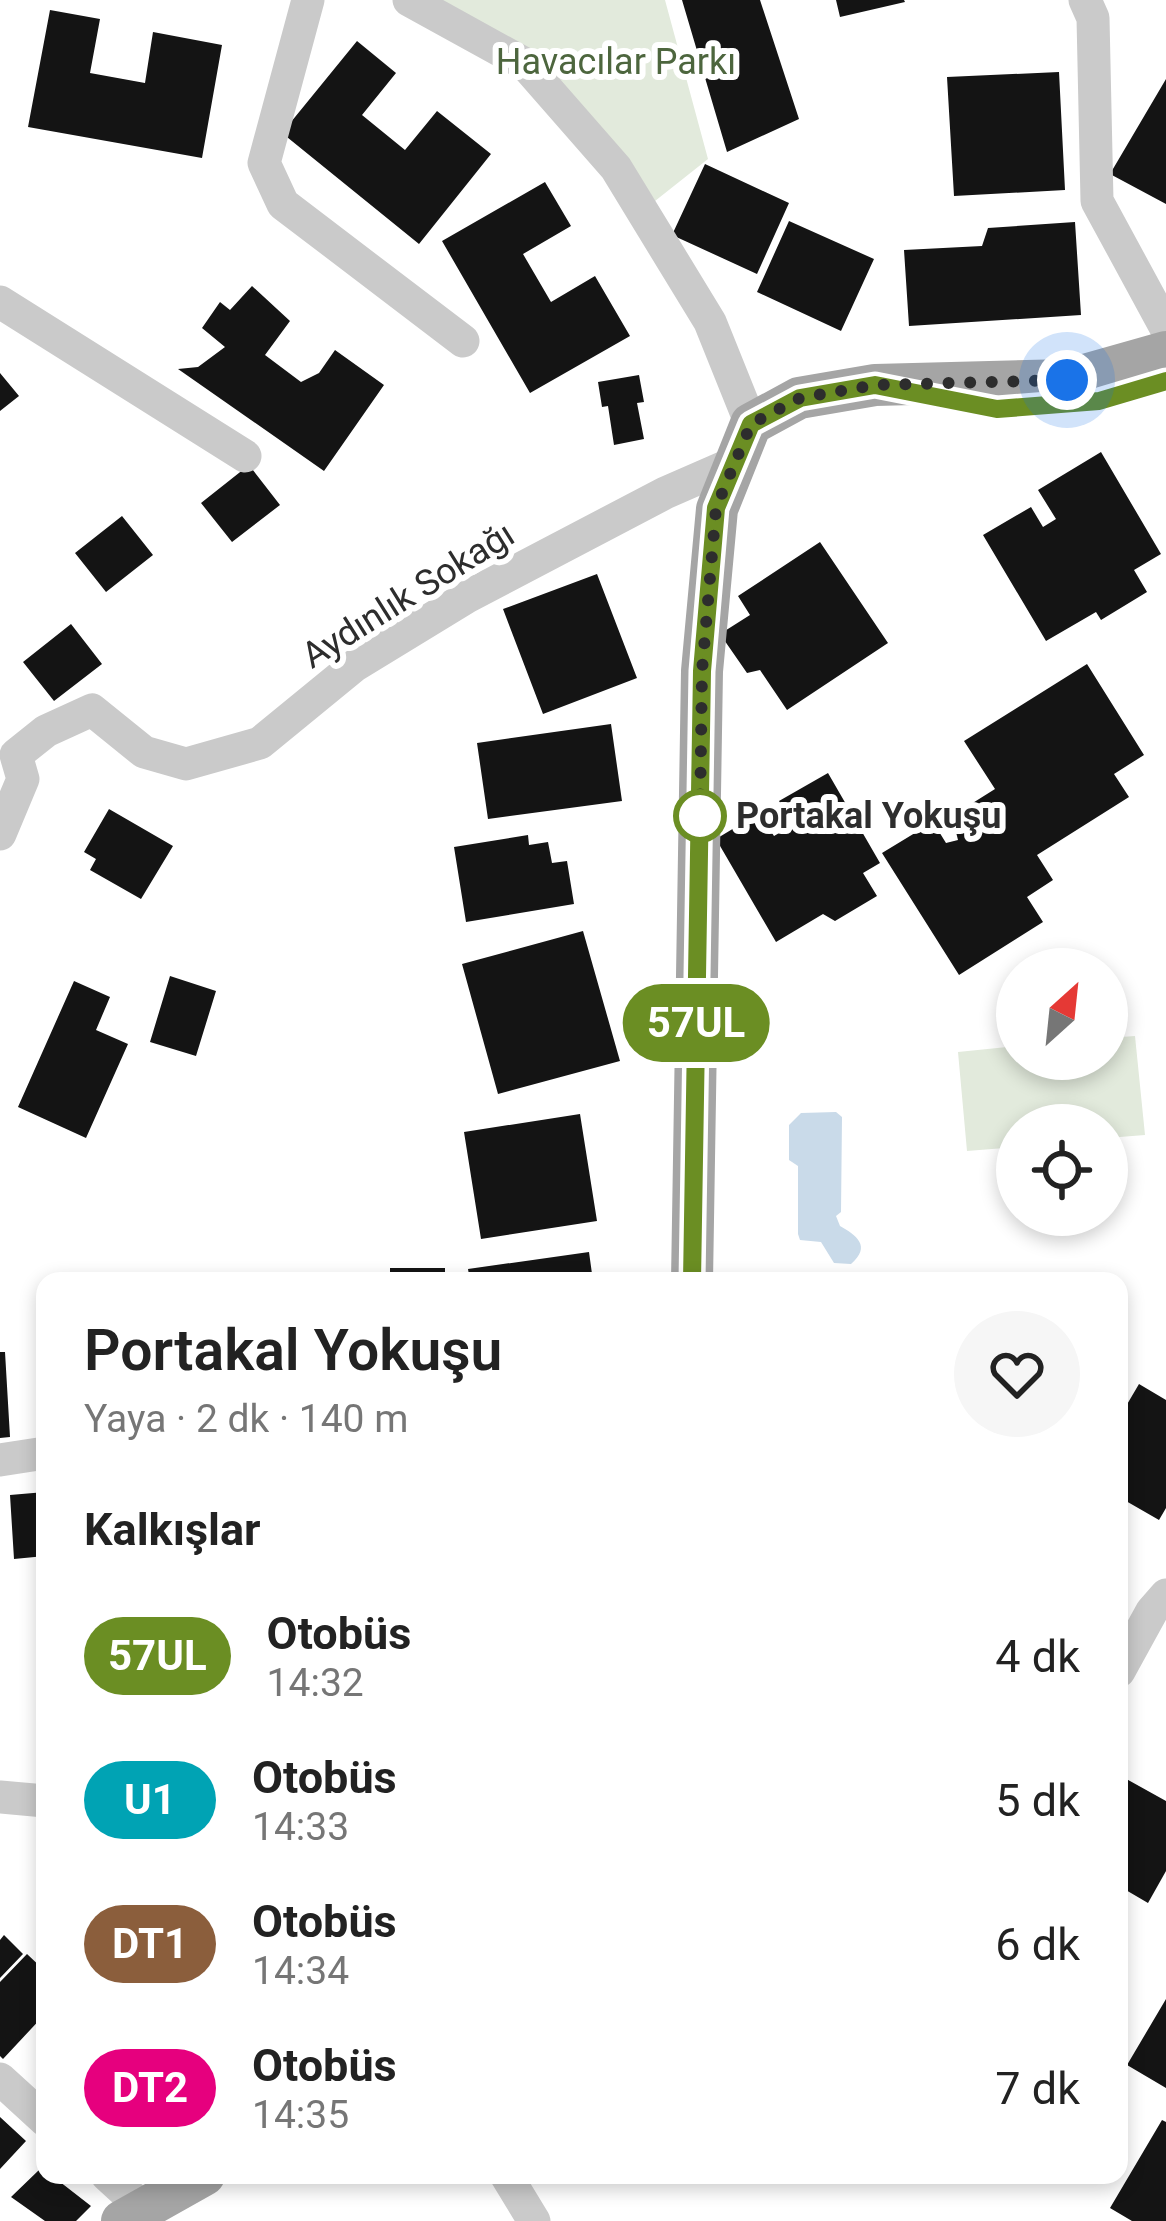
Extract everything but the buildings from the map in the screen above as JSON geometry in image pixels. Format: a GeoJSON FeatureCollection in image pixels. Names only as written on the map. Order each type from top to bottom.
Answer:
{"type":"FeatureCollection","features":[{"type":"Feature","properties":{"kind":"main road"},"geometry":{"type":"LineString","coordinates":[[692,1272],[702,671],[716,508],[743,443],[800,398],[875,385],[1067,380],[1166,352]]}},
{"type":"Feature","properties":{"kind":"main road"},"geometry":{"type":"LineString","coordinates":[[875,385],[997,409],[1099,401],[1166,381]]}},
{"type":"Feature","properties":{"kind":"main road"},"geometry":{"type":"LineString","coordinates":[[133,2215],[188,2184]]}},
{"type":"Feature","properties":{"kind":"street"},"geometry":{"type":"LineString","coordinates":[[308,0],[264,163],[284,204],[463,341]]}},
{"type":"Feature","properties":{"kind":"street"},"geometry":{"type":"LineString","coordinates":[[409,0],[525,64],[616,168],[710,322],[743,443]]}},
{"type":"Feature","properties":{"kind":"street"},"geometry":{"type":"LineString","coordinates":[[1085,0],[1093,18],[1097,201],[1166,328]]}},
{"type":"Feature","properties":{"kind":"street"},"geometry":{"type":"LineString","coordinates":[[0,302],[245,456]]}},
{"type":"Feature","properties":{"kind":"street","name":"Aydınlık Sokağı"},"geometry":{"type":"LineString","coordinates":[[0,834],[23,779],[8,754],[46,731],[92,710],[144,752],[186,764],[260,743],[354,666],[466,597],[665,494],[743,443]]}},
{"type":"Feature","properties":{"kind":"street"},"geometry":{"type":"LineString","coordinates":[[0,1460],[36,1454]]}},
{"type":"Feature","properties":{"kind":"street"},"geometry":{"type":"LineString","coordinates":[[1128,1655],[1166,1595]]}},
{"type":"Feature","properties":{"kind":"street"},"geometry":{"type":"LineString","coordinates":[[0,1797],[36,1800]]}},
{"type":"Feature","properties":{"kind":"street"},"geometry":{"type":"LineString","coordinates":[[0,2079],[36,2112]]}},
{"type":"Feature","properties":{"kind":"street"},"geometry":{"type":"LineString","coordinates":[[112,2184],[133,2215]]}},
{"type":"Feature","properties":{"kind":"street"},"geometry":{"type":"LineString","coordinates":[[511,2184],[534,2221]]}},
{"type":"Feature","properties":{"kind":"green space","name":"Havacılar Parkı"},"geometry":{"type":"Polygon","coordinates":[[[420,0],[665,0],[708,159],[655,201],[630,162],[420,0]]]}},
{"type":"Feature","properties":{"kind":"green space"},"geometry":{"type":"Polygon","coordinates":[[[1128,1036],[1135,1036],[1145,1135],[1128,1136],[1128,1104],[996,1104],[996,1149],[967,1151],[958,1052],[996,1048],[996,1080],[1128,1080],[1128,1036]]]}},
{"type":"Feature","properties":{"kind":"water"},"geometry":{"type":"Polygon","coordinates":[[[836,1112],[842,1117],[841,1212],[836,1216],[861,1246],[851,1264],[834,1263],[821,1242],[800,1240],[798,1234],[798,1166],[789,1160],[789,1125],[801,1113],[836,1112]]]}},
{"type":"Feature","properties":{"kind":"bus line","name":"57UL"},"geometry":{"type":"LineString","coordinates":[[692,1272],[702,671],[716,508],[751,424],[800,398],[875,385],[997,409],[1099,401],[1166,381]]}},
{"type":"Feature","properties":{"kind":"place","name":"Portakal Yokuşu"},"geometry":{"type":"Point","coordinates":[700,816]}},
{"type":"Feature","properties":{"kind":"route"},"geometry":{"type":"LineString","coordinates":[[700,816],[702,671],[716,508],[751,424],[800,398],[875,385],[1067,380]]}}]}
